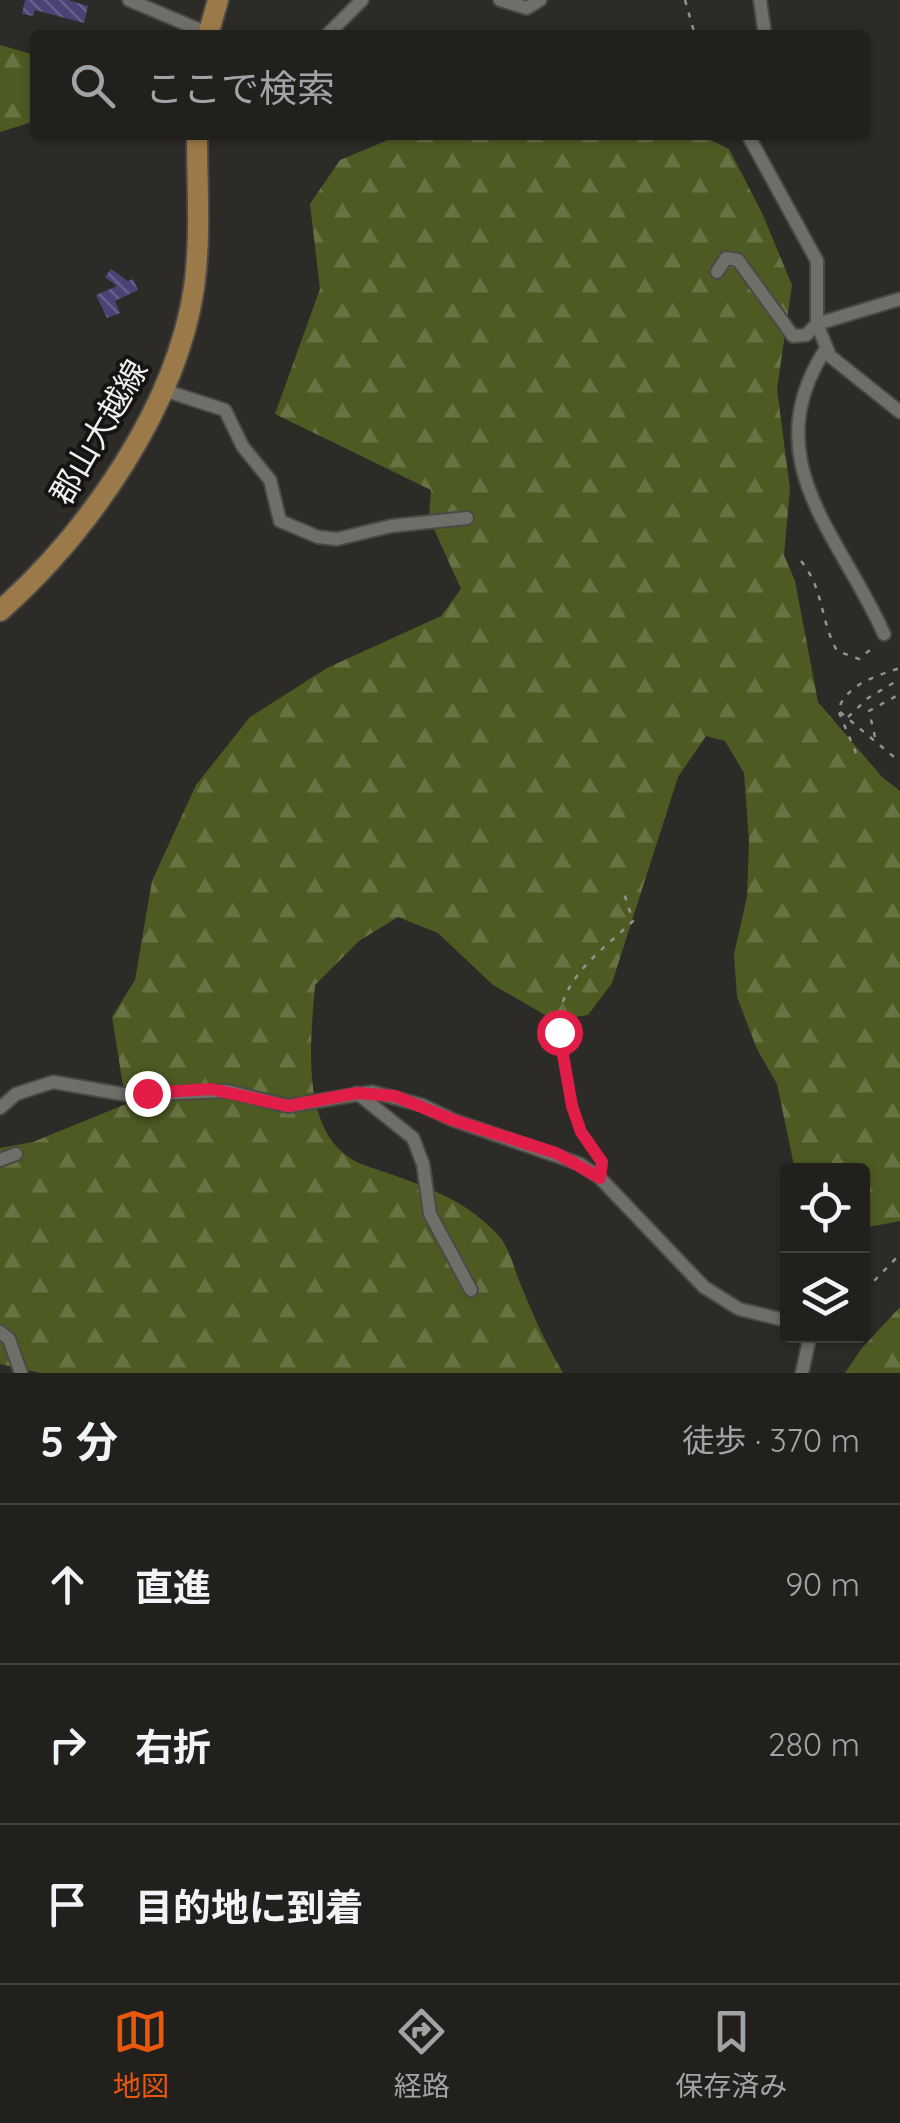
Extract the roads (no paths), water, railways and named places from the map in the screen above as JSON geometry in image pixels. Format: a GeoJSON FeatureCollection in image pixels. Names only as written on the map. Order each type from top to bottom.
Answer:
{"type":"FeatureCollection","features":[{"type":"Feature","properties":{"kind":"main road"},"geometry":{"type":"LineString","coordinates":[[210,30],[218,0]]}},
{"type":"Feature","properties":{"kind":"main road","name":"郡山大越線"},"geometry":{"type":"LineString","coordinates":[[0,610],[38,576],[87,516],[163,390],[186,328],[194,284],[197,140]]}},
{"type":"Feature","properties":{"kind":"street"},"geometry":{"type":"LineString","coordinates":[[128,0],[199,30]]}},
{"type":"Feature","properties":{"kind":"street"},"geometry":{"type":"LineString","coordinates":[[332,30],[362,0]]}},
{"type":"Feature","properties":{"kind":"street"},"geometry":{"type":"LineString","coordinates":[[500,0],[527,8],[540,0]]}},
{"type":"Feature","properties":{"kind":"street"},"geometry":{"type":"LineString","coordinates":[[760,0],[764,30]]}},
{"type":"Feature","properties":{"kind":"street"},"geometry":{"type":"LineString","coordinates":[[751,140],[817,262],[817,324],[826,350],[900,412]]}},
{"type":"Feature","properties":{"kind":"street"},"geometry":{"type":"LineString","coordinates":[[718,272],[726,258],[742,264],[793,336],[806,335],[817,324],[900,299]]}},
{"type":"Feature","properties":{"kind":"street"},"geometry":{"type":"LineString","coordinates":[[826,350],[802,395],[795,425],[800,459],[836,553],[867,594],[884,634]]}},
{"type":"Feature","properties":{"kind":"street"},"geometry":{"type":"LineString","coordinates":[[163,390],[226,410],[243,447],[270,480],[280,521],[300,531],[337,539],[391,526],[468,518]]}},
{"type":"Feature","properties":{"kind":"street"},"geometry":{"type":"LineString","coordinates":[[0,1108],[16,1094],[53,1082],[128,1096],[211,1089],[288,1106],[357,1093],[395,1096],[453,1120],[556,1153],[600,1178],[704,1287],[738,1309],[780,1319]]}},
{"type":"Feature","properties":{"kind":"street"},"geometry":{"type":"LineString","coordinates":[[357,1093],[413,1138],[423,1164],[430,1214],[471,1290]]}},
{"type":"Feature","properties":{"kind":"street"},"geometry":{"type":"LineString","coordinates":[[0,1160],[16,1154]]}},
{"type":"Feature","properties":{"kind":"street"},"geometry":{"type":"LineString","coordinates":[[0,1332],[9,1339],[21,1373]]}},
{"type":"Feature","properties":{"kind":"street"},"geometry":{"type":"LineString","coordinates":[[802,1373],[808,1343]]}}]}
